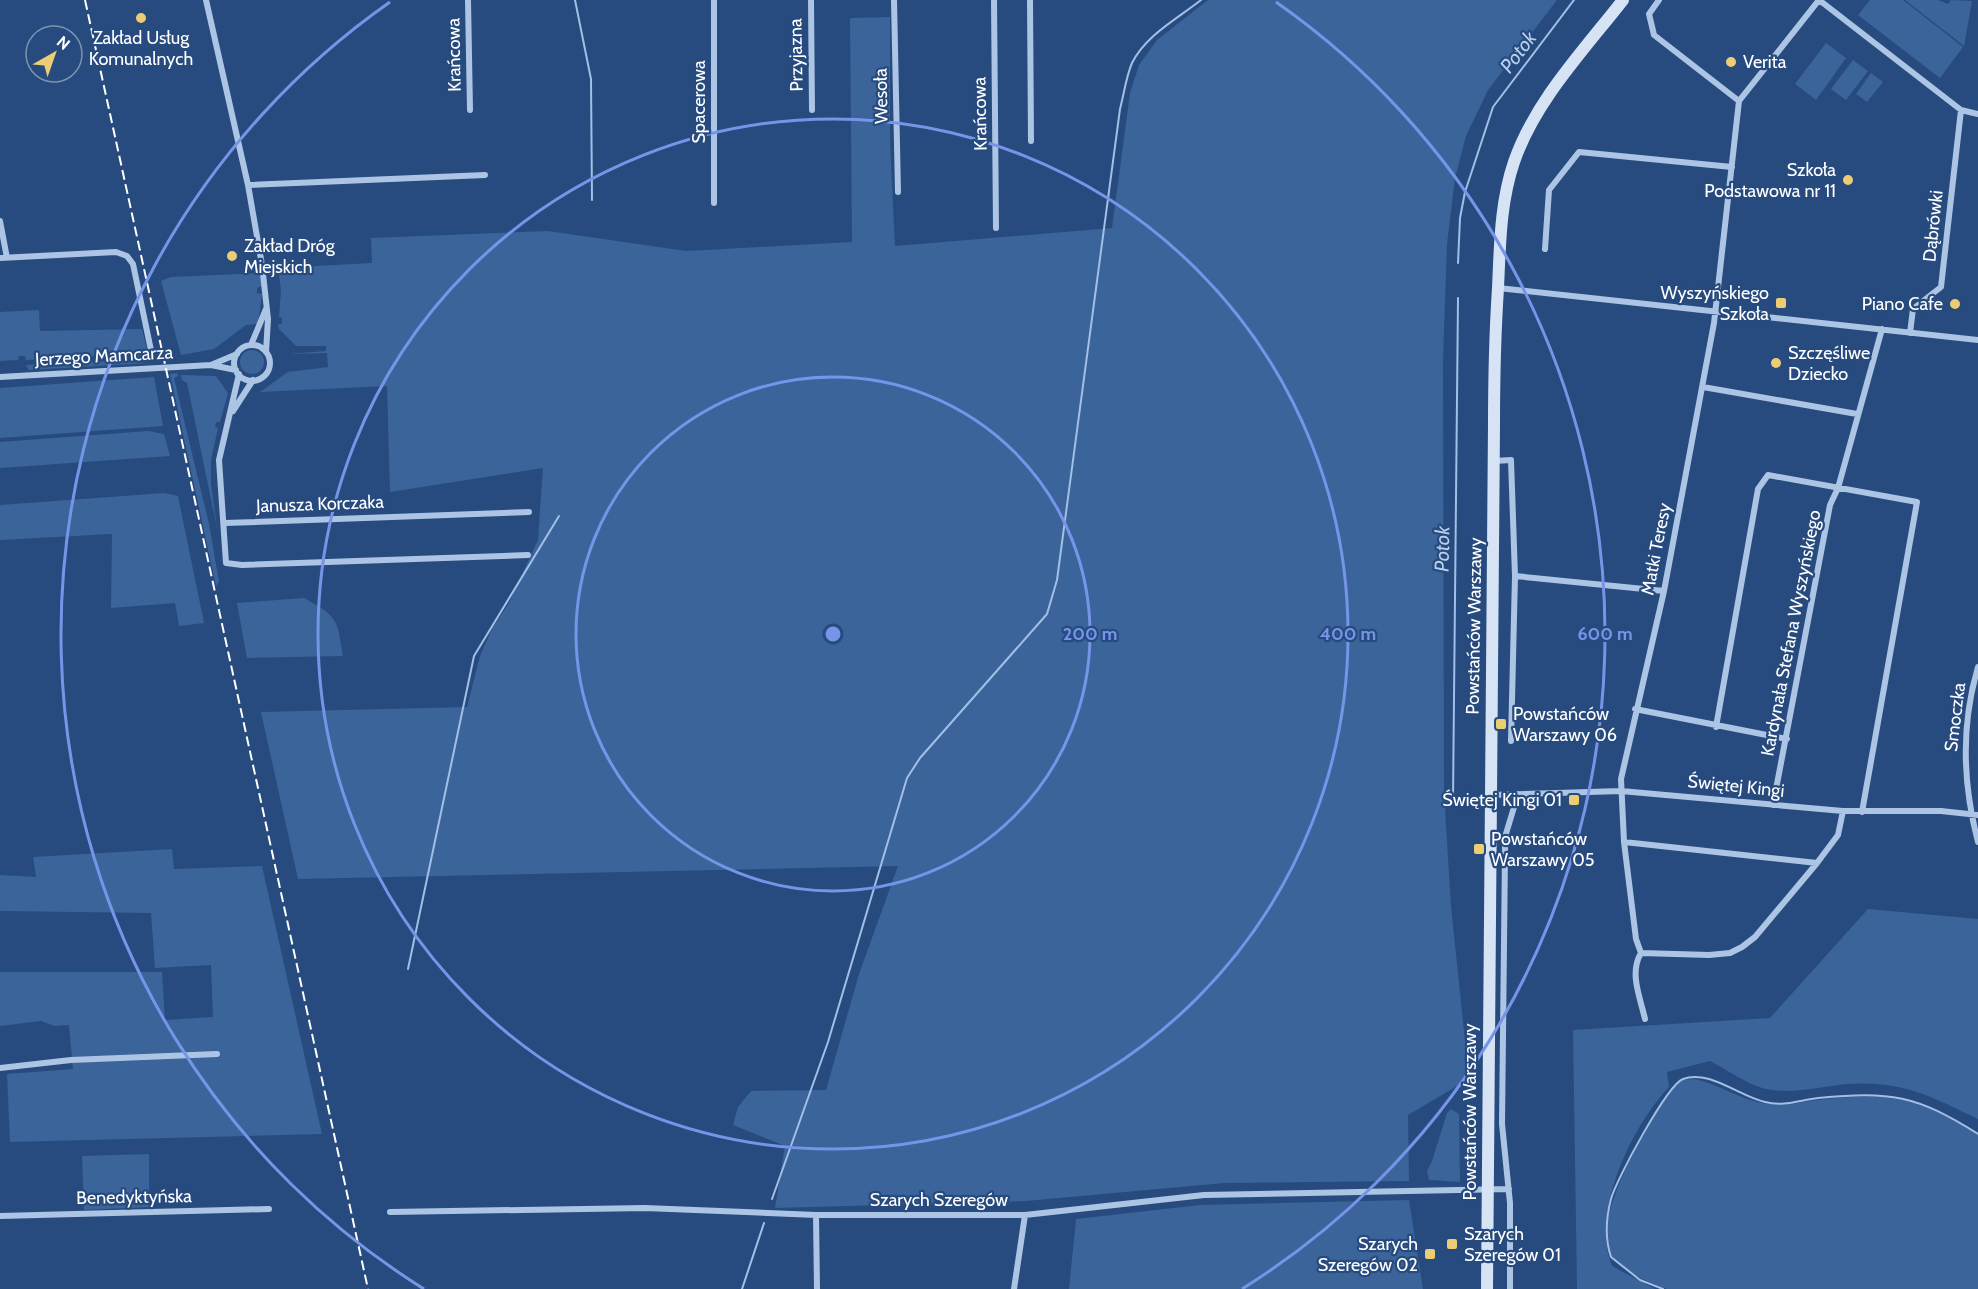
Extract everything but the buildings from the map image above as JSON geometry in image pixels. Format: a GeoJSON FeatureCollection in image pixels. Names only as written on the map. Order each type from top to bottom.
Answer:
{"type":"FeatureCollection","features":[{"type":"Feature","properties":{"kind":"street"},"geometry":{"type":"LineString","coordinates":[[206,0],[248,185],[267,305],[266,352],[269,368],[265,375],[254,380],[232,411]]}},
{"type":"Feature","properties":{"kind":"street","name":"Krańcowa"},"geometry":{"type":"LineString","coordinates":[[468,0],[470,110]]}},
{"type":"Feature","properties":{"kind":"street","name":"Spacerowa"},"geometry":{"type":"LineString","coordinates":[[714,0],[714,203]]}},
{"type":"Feature","properties":{"kind":"street","name":"Przyjazna"},"geometry":{"type":"LineString","coordinates":[[811,0],[812,110]]}},
{"type":"Feature","properties":{"kind":"street","name":"Wesoła"},"geometry":{"type":"LineString","coordinates":[[894,0],[898,192]]}},
{"type":"Feature","properties":{"kind":"street","name":"Krańcowa"},"geometry":{"type":"LineString","coordinates":[[994,0],[996,228]]}},
{"type":"Feature","properties":{"kind":"street"},"geometry":{"type":"LineString","coordinates":[[1030,0],[1031,141]]}},
{"type":"Feature","properties":{"kind":"street","name":"Powstańców Warszawy"},"geometry":{"type":"LineString","coordinates":[[1487,1289],[1494,461],[1501,223],[1514,163],[1523,140],[1550,96],[1623,0]]}},
{"type":"Feature","properties":{"kind":"street"},"geometry":{"type":"LineString","coordinates":[[1659,0],[1649,14],[1654,35],[1739,101],[1819,0],[1961,110],[1978,114]]}},
{"type":"Feature","properties":{"kind":"street","name":"Matki Teresy"},"geometry":{"type":"LineString","coordinates":[[1641,952],[1636,939],[1624,842],[1621,791],[1635,709],[1664,591],[1716,312],[1739,101]]}},
{"type":"Feature","properties":{"kind":"street","name":"Dąbrówki"},"geometry":{"type":"LineString","coordinates":[[1910,333],[1913,309],[1941,287],[1961,110]]}},
{"type":"Feature","properties":{"kind":"street"},"geometry":{"type":"LineString","coordinates":[[1545,249],[1549,190],[1579,152],[1732,167]]}},
{"type":"Feature","properties":{"kind":"street"},"geometry":{"type":"LineString","coordinates":[[248,185],[485,175]]}},
{"type":"Feature","properties":{"kind":"street"},"geometry":{"type":"LineString","coordinates":[[0,221],[3,258],[116,252],[127,256],[133,264],[152,355]]}},
{"type":"Feature","properties":{"kind":"street"},"geometry":{"type":"LineString","coordinates":[[1498,288],[1978,340]]}},
{"type":"Feature","properties":{"kind":"street"},"geometry":{"type":"LineString","coordinates":[[267,305],[251,345],[237,354],[232,411],[219,460],[226,563],[242,565],[528,555]]}},
{"type":"Feature","properties":{"kind":"street","name":"Kardynała Stefana Wyszyńskiego"},"geometry":{"type":"LineString","coordinates":[[1773,805],[1830,505],[1838,488],[1882,330]]}},
{"type":"Feature","properties":{"kind":"street"},"geometry":{"type":"LineString","coordinates":[[251,345],[266,352]]}},
{"type":"Feature","properties":{"kind":"street","name":"Jerzego Mamcarza"},"geometry":{"type":"LineString","coordinates":[[211,365],[237,354]]}},
{"type":"Feature","properties":{"kind":"street","name":"Jerzego Mamcarza"},"geometry":{"type":"LineString","coordinates":[[0,377],[211,365],[237,372]]}},
{"type":"Feature","properties":{"kind":"street"},"geometry":{"type":"LineString","coordinates":[[237,372],[254,380]]}},
{"type":"Feature","properties":{"kind":"street"},"geometry":{"type":"LineString","coordinates":[[1703,387],[1857,414]]}},
{"type":"Feature","properties":{"kind":"street"},"geometry":{"type":"LineString","coordinates":[[1494,461],[1511,460],[1515,576],[1511,741]]}},
{"type":"Feature","properties":{"kind":"street"},"geometry":{"type":"LineString","coordinates":[[1716,727],[1758,489],[1768,475],[1917,502],[1862,812]]}},
{"type":"Feature","properties":{"kind":"street","name":"Janusza Korczaka"},"geometry":{"type":"LineString","coordinates":[[225,523],[529,512]]}},
{"type":"Feature","properties":{"kind":"street"},"geometry":{"type":"LineString","coordinates":[[1515,576],[1664,591]]}},
{"type":"Feature","properties":{"kind":"street","name":"Smoczka"},"geometry":{"type":"LineString","coordinates":[[1978,667],[1964,754],[1970,813],[1978,842]]}},
{"type":"Feature","properties":{"kind":"street"},"geometry":{"type":"LineString","coordinates":[[1635,709],[1716,727],[1786,738]]}},
{"type":"Feature","properties":{"kind":"street","name":"Świętej Kingi"},"geometry":{"type":"LineString","coordinates":[[1490,795],[1621,791],[1843,811],[1978,815]]}},
{"type":"Feature","properties":{"kind":"street"},"geometry":{"type":"LineString","coordinates":[[1510,1289],[1509,1189],[1502,1124],[1505,837],[1518,794]]}},
{"type":"Feature","properties":{"kind":"street"},"geometry":{"type":"LineString","coordinates":[[1645,1019],[1635,971],[1641,952],[1720,955],[1742,947],[1755,937],[1838,835],[1843,811]]}},
{"type":"Feature","properties":{"kind":"street"},"geometry":{"type":"LineString","coordinates":[[1624,842],[1817,863]]}},
{"type":"Feature","properties":{"kind":"street"},"geometry":{"type":"LineString","coordinates":[[0,1068],[70,1060],[217,1054]]}},
{"type":"Feature","properties":{"kind":"street","name":"Szarych Szeregów"},"geometry":{"type":"LineString","coordinates":[[390,1212],[645,1208],[816,1215],[1025,1215],[1204,1195],[1509,1189]]}},
{"type":"Feature","properties":{"kind":"street","name":"Benedyktyńska"},"geometry":{"type":"LineString","coordinates":[[0,1216],[269,1209]]}},
{"type":"Feature","properties":{"kind":"street"},"geometry":{"type":"LineString","coordinates":[[816,1215],[817,1289]]}},
{"type":"Feature","properties":{"kind":"street"},"geometry":{"type":"LineString","coordinates":[[1014,1289],[1025,1215]]}},
{"type":"Feature","properties":{"kind":"shaded area"},"geometry":{"type":"Polygon","coordinates":[[[1208,0],[1557,0],[1488,90],[1466,136],[1455,178],[1447,244],[1443,362],[1444,792],[1451,906],[1469,1079],[1408,1115],[1409,1181],[1224,1183],[1026,1201],[775,1208],[785,1146],[733,1125],[738,1107],[751,1091],[826,1090],[859,974],[898,866],[298,879],[261,712],[467,707],[480,656],[492,629],[509,603],[538,540],[543,468],[390,492],[387,386],[260,392],[288,372],[328,367],[327,353],[288,354],[326,351],[326,346],[296,346],[279,329],[278,324],[282,324],[282,318],[279,317],[281,290],[278,268],[372,263],[371,238],[548,231],[686,251],[852,242],[850,18],[890,17],[890,143],[895,246],[1112,228],[1130,93],[1139,65],[1157,40],[1208,0]]]}},
{"type":"Feature","properties":{"kind":"shaded area"},"geometry":{"type":"Polygon","coordinates":[[[1870,0],[1903,0],[1963,47],[1940,78],[1858,15],[1870,0]]]}},
{"type":"Feature","properties":{"kind":"shaded area"},"geometry":{"type":"Polygon","coordinates":[[[1905,0],[1938,0],[1948,4],[1951,0],[1972,1],[1964,46],[1905,0]]]}},
{"type":"Feature","properties":{"kind":"shaded area"},"geometry":{"type":"Polygon","coordinates":[[[1826,43],[1846,58],[1816,100],[1795,84],[1826,43]]]}},
{"type":"Feature","properties":{"kind":"shaded area"},"geometry":{"type":"Polygon","coordinates":[[[1853,60],[1868,71],[1846,100],[1831,89],[1853,60]]]}},
{"type":"Feature","properties":{"kind":"shaded area"},"geometry":{"type":"Polygon","coordinates":[[[1871,73],[1883,82],[1867,102],[1856,94],[1871,73]]]}},
{"type":"Feature","properties":{"kind":"shaded area"},"geometry":{"type":"Polygon","coordinates":[[[261,273],[262,286],[257,288],[257,293],[262,294],[258,324],[246,325],[214,349],[181,355],[161,281],[171,277],[261,273]]]}},
{"type":"Feature","properties":{"kind":"shaded area"},"geometry":{"type":"Polygon","coordinates":[[[39,310],[40,331],[142,329],[149,357],[99,356],[26,360],[25,356],[19,356],[18,360],[0,361],[0,312],[39,310]]]}},
{"type":"Feature","properties":{"kind":"shaded area"},"geometry":{"type":"Polygon","coordinates":[[[252,350],[260,354],[264,362],[260,370],[252,374],[244,370],[240,362],[244,354],[252,350]]]}},
{"type":"Feature","properties":{"kind":"shaded area"},"geometry":{"type":"Polygon","coordinates":[[[110,361],[149,363],[29,370],[26,365],[110,361]]]}},
{"type":"Feature","properties":{"kind":"shaded area"},"geometry":{"type":"Polygon","coordinates":[[[177,373],[178,376],[174,378],[209,524],[219,582],[216,586],[170,374],[177,373]]]}},
{"type":"Feature","properties":{"kind":"shaded area"},"geometry":{"type":"Polygon","coordinates":[[[181,375],[216,376],[228,393],[220,422],[216,422],[215,427],[218,428],[211,460],[211,484],[217,528],[187,383],[182,380],[181,375]]]}},
{"type":"Feature","properties":{"kind":"shaded area"},"geometry":{"type":"Polygon","coordinates":[[[154,377],[163,426],[0,438],[0,388],[154,377]]]}},
{"type":"Feature","properties":{"kind":"shaded area"},"geometry":{"type":"Polygon","coordinates":[[[148,431],[164,434],[170,456],[0,468],[0,442],[148,431]]]}},
{"type":"Feature","properties":{"kind":"shaded area"},"geometry":{"type":"Polygon","coordinates":[[[164,493],[178,496],[204,623],[179,626],[175,603],[111,608],[112,534],[0,540],[0,505],[164,493]]]}},
{"type":"Feature","properties":{"kind":"shaded area"},"geometry":{"type":"Polygon","coordinates":[[[304,598],[324,610],[334,620],[343,656],[247,658],[237,603],[304,598]]]}},
{"type":"Feature","properties":{"kind":"shaded area"},"geometry":{"type":"Polygon","coordinates":[[[172,849],[174,869],[262,866],[322,1134],[10,1142],[7,1074],[73,1069],[69,1025],[54,1026],[41,1021],[0,1026],[0,972],[162,972],[165,1020],[213,1017],[211,965],[155,968],[151,913],[0,911],[0,875],[36,877],[33,857],[172,849]]]}},
{"type":"Feature","properties":{"kind":"shaded area"},"geometry":{"type":"Polygon","coordinates":[[[1868,909],[1978,919],[1978,1119],[1945,1103],[1900,1087],[1866,1083],[1802,1090],[1769,1090],[1746,1082],[1710,1061],[1667,1072],[1669,1087],[1641,1124],[1618,1171],[1606,1221],[1607,1244],[1612,1266],[1655,1289],[1577,1289],[1573,1030],[1770,1018],[1868,909]]]}},
{"type":"Feature","properties":{"kind":"shaded area"},"geometry":{"type":"Polygon","coordinates":[[[1694,1079],[1749,1100],[1768,1104],[1790,1104],[1851,1097],[1906,1101],[1940,1113],[1978,1135],[1978,1289],[1667,1289],[1622,1268],[1612,1257],[1607,1240],[1608,1219],[1615,1196],[1637,1146],[1672,1089],[1682,1080],[1694,1079]]]}},
{"type":"Feature","properties":{"kind":"shaded area"},"geometry":{"type":"Polygon","coordinates":[[[1451,1109],[1459,1114],[1460,1182],[1429,1180],[1427,1171],[1447,1113],[1451,1109]]]}},
{"type":"Feature","properties":{"kind":"shaded area"},"geometry":{"type":"Polygon","coordinates":[[[149,1154],[149,1207],[84,1210],[82,1156],[149,1154]]]}},
{"type":"Feature","properties":{"kind":"shaded area"},"geometry":{"type":"Polygon","coordinates":[[[1409,1200],[1423,1289],[1069,1289],[1076,1219],[1200,1205],[1409,1200]]]}},
{"type":"Feature","properties":{"kind":"waterway"},"geometry":{"type":"LineString","coordinates":[[575,0],[591,79],[592,200]]}},
{"type":"Feature","properties":{"kind":"waterway"},"geometry":{"type":"LineString","coordinates":[[772,1199],[828,1042],[907,778],[920,758],[1047,614],[1057,580],[1120,109],[1127,80],[1132,63],[1145,44],[1201,0]]}},
{"type":"Feature","properties":{"kind":"waterway","name":"Potok"},"geometry":{"type":"LineString","coordinates":[[1458,263],[1460,218],[1465,192],[1493,107],[1574,0]]}},
{"type":"Feature","properties":{"kind":"waterway","name":"Potok"},"geometry":{"type":"LineString","coordinates":[[1453,800],[1458,298]]}},
{"type":"Feature","properties":{"kind":"waterway"},"geometry":{"type":"LineString","coordinates":[[408,969],[474,656],[559,516]]}},
{"type":"Feature","properties":{"kind":"waterway"},"geometry":{"type":"LineString","coordinates":[[1663,1289],[1640,1280],[1611,1257],[1607,1221],[1611,1199],[1632,1154],[1666,1098],[1683,1079],[1703,1078],[1755,1099],[1772,1103],[1865,1095],[1902,1099],[1937,1111],[1978,1134]]}},
{"type":"Feature","properties":{"kind":"waterway"},"geometry":{"type":"LineString","coordinates":[[742,1289],[764,1223]]}},
{"type":"Feature","properties":{"kind":"railway"},"geometry":{"type":"LineString","coordinates":[[85,0],[368,1289]]}},
{"type":"Feature","properties":{"kind":"place","name":"Zakład Usług Komunalnych"},"geometry":{"type":"Point","coordinates":[141,18]}},
{"type":"Feature","properties":{"kind":"place","name":"Verita"},"geometry":{"type":"Point","coordinates":[1731,62]}},
{"type":"Feature","properties":{"kind":"place","name":"Szkoła Podstawowa nr 11"},"geometry":{"type":"Point","coordinates":[1848,180]}},
{"type":"Feature","properties":{"kind":"place","name":"Zakład Dróg Miejskich"},"geometry":{"type":"Point","coordinates":[232,256]}},
{"type":"Feature","properties":{"kind":"place","name":"Wyszyńskiego Szkoła"},"geometry":{"type":"Point","coordinates":[1781,303]}},
{"type":"Feature","properties":{"kind":"place","name":"Piano Cafe"},"geometry":{"type":"Point","coordinates":[1955,304]}},
{"type":"Feature","properties":{"kind":"place","name":"Szczęśliwe Dziecko"},"geometry":{"type":"Point","coordinates":[1776,363]}},
{"type":"Feature","properties":{"kind":"place","name":"Powstańców Warszawy 06"},"geometry":{"type":"Point","coordinates":[1501,724]}},
{"type":"Feature","properties":{"kind":"place","name":"Świętej Kingi 01"},"geometry":{"type":"Point","coordinates":[1574,800]}},
{"type":"Feature","properties":{"kind":"place","name":"Powstańców Warszawy 05"},"geometry":{"type":"Point","coordinates":[1479,849]}},
{"type":"Feature","properties":{"kind":"place","name":"Szarych Szeregów 01"},"geometry":{"type":"Point","coordinates":[1452,1244]}},
{"type":"Feature","properties":{"kind":"place","name":"Szarych Szeregów 02"},"geometry":{"type":"Point","coordinates":[1430,1254]}}]}
